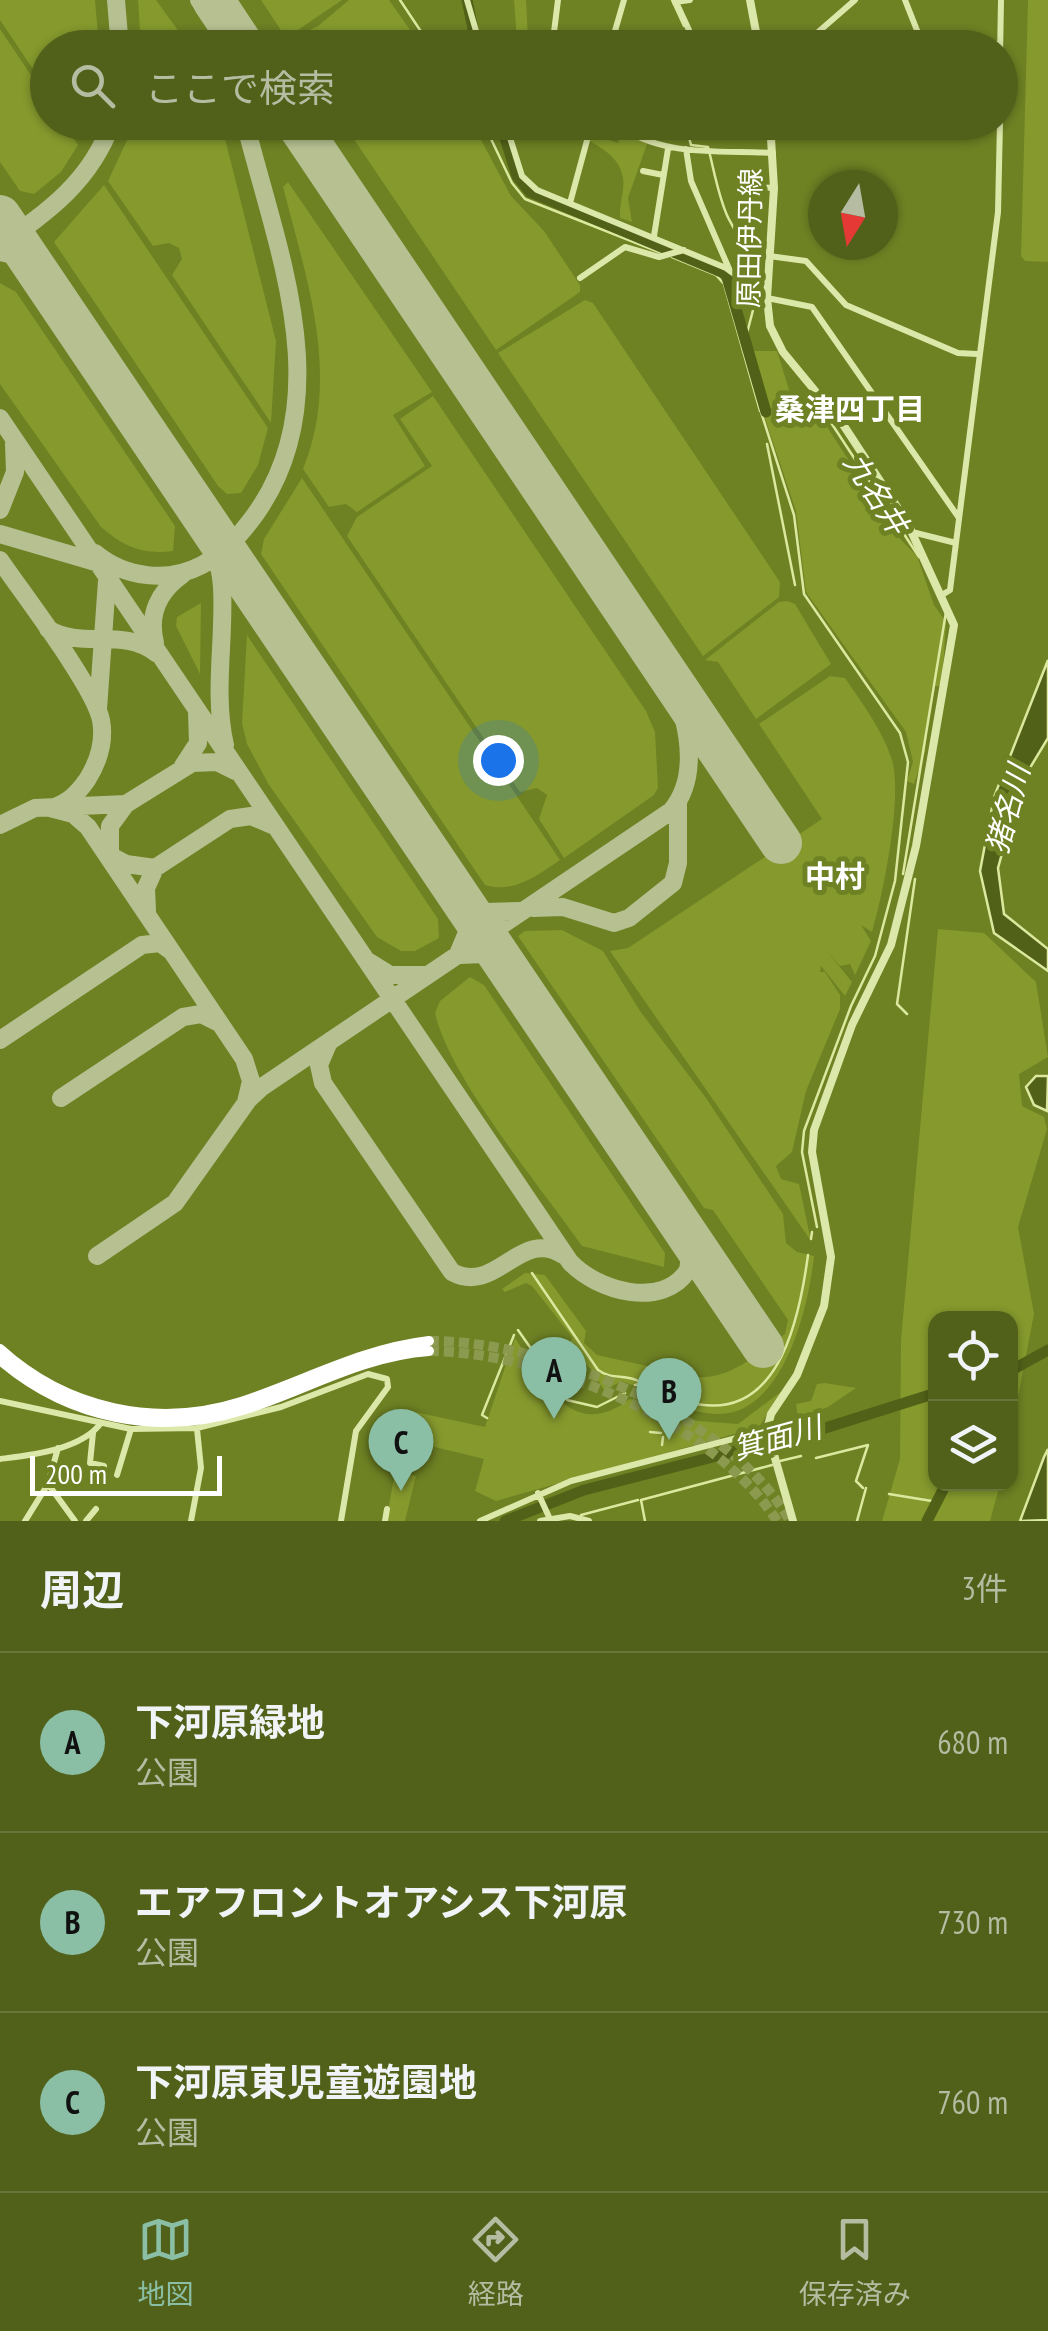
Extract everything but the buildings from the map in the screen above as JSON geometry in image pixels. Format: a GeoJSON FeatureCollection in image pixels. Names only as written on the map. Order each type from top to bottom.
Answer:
{"type":"FeatureCollection","features":[{"type":"Feature","properties":{"kind":"highway"},"geometry":{"type":"LineString","coordinates":[[0,1349],[38,1378],[84,1401],[166,1414],[240,1402],[361,1354],[429,1346],[363,1362],[217,1417],[166,1423],[131,1421],[81,1408],[33,1385],[0,1360]]}},
{"type":"Feature","properties":{"kind":"street"},"geometry":{"type":"LineString","coordinates":[[467,0],[476,30]]}},
{"type":"Feature","properties":{"kind":"street"},"geometry":{"type":"LineString","coordinates":[[554,30],[558,0]]}},
{"type":"Feature","properties":{"kind":"street"},"geometry":{"type":"LineString","coordinates":[[615,30],[624,0]]}},
{"type":"Feature","properties":{"kind":"street"},"geometry":{"type":"LineString","coordinates":[[689,30],[675,1],[690,0]]}},
{"type":"Feature","properties":{"kind":"street"},"geometry":{"type":"LineString","coordinates":[[750,0],[756,30]]}},
{"type":"Feature","properties":{"kind":"street"},"geometry":{"type":"LineString","coordinates":[[821,30],[855,0]]}},
{"type":"Feature","properties":{"kind":"street"},"geometry":{"type":"LineString","coordinates":[[905,0],[917,30]]}},
{"type":"Feature","properties":{"kind":"street"},"geometry":{"type":"LineString","coordinates":[[1000,30],[1001,0]]}},
{"type":"Feature","properties":{"kind":"street"},"geometry":{"type":"LineString","coordinates":[[511,140],[522,176],[537,190],[685,250],[730,272],[767,298],[812,307],[959,518]]}},
{"type":"Feature","properties":{"kind":"street"},"geometry":{"type":"LineString","coordinates":[[570,203],[587,140]]}},
{"type":"Feature","properties":{"kind":"street"},"geometry":{"type":"LineString","coordinates":[[650,140],[668,149],[772,153]]}},
{"type":"Feature","properties":{"kind":"street","name":"原田伊丹線"},"geometry":{"type":"LineString","coordinates":[[771,140],[774,188],[767,298],[770,326],[783,352],[844,426],[912,532]]}},
{"type":"Feature","properties":{"kind":"street"},"geometry":{"type":"LineString","coordinates":[[942,595],[950,590],[998,212],[1000,140]]}},
{"type":"Feature","properties":{"kind":"street"},"geometry":{"type":"LineString","coordinates":[[654,237],[668,149]]}},
{"type":"Feature","properties":{"kind":"street"},"geometry":{"type":"LineString","coordinates":[[686,149],[691,181],[730,272]]}},
{"type":"Feature","properties":{"kind":"street"},"geometry":{"type":"LineString","coordinates":[[643,171],[663,175]]}},
{"type":"Feature","properties":{"kind":"street"},"geometry":{"type":"LineString","coordinates":[[758,187],[774,188]]}},
{"type":"Feature","properties":{"kind":"street"},"geometry":{"type":"LineString","coordinates":[[580,278],[625,247],[658,258],[685,250]]}},
{"type":"Feature","properties":{"kind":"street"},"geometry":{"type":"LineString","coordinates":[[770,256],[812,264],[846,305],[958,354],[977,354]]}},
{"type":"Feature","properties":{"kind":"street"},"geometry":{"type":"LineString","coordinates":[[912,532],[956,543]]}},
{"type":"Feature","properties":{"kind":"street"},"geometry":{"type":"LineString","coordinates":[[791,1520],[767,1431],[771,1414],[798,1375],[824,1306],[831,1257],[812,1138],[852,1025],[886,959],[912,862],[954,625],[912,532]]}},
{"type":"Feature","properties":{"kind":"street"},"geometry":{"type":"LineString","coordinates":[[0,1402],[130,1429],[197,1428],[281,1407],[368,1374],[387,1378],[388,1387],[356,1431],[341,1521]]}},
{"type":"Feature","properties":{"kind":"street"},"geometry":{"type":"LineString","coordinates":[[0,1459],[58,1448],[94,1432],[101,1423]]}},
{"type":"Feature","properties":{"kind":"street"},"geometry":{"type":"LineString","coordinates":[[191,1521],[201,1468],[197,1428]]}},
{"type":"Feature","properties":{"kind":"street"},"geometry":{"type":"LineString","coordinates":[[118,1475],[130,1429]]}},
{"type":"Feature","properties":{"kind":"street"},"geometry":{"type":"LineString","coordinates":[[480,1521],[539,1494],[767,1431]]}},
{"type":"Feature","properties":{"kind":"street"},"geometry":{"type":"LineString","coordinates":[[94,1432],[90,1463],[104,1466]]}},
{"type":"Feature","properties":{"kind":"street"},"geometry":{"type":"LineString","coordinates":[[25,1521],[48,1484],[58,1448]]}},
{"type":"Feature","properties":{"kind":"street"},"geometry":{"type":"LineString","coordinates":[[48,1484],[74,1521]]}},
{"type":"Feature","properties":{"kind":"street"},"geometry":{"type":"LineString","coordinates":[[539,1494],[549,1516]]}},
{"type":"Feature","properties":{"kind":"street"},"geometry":{"type":"LineString","coordinates":[[86,1521],[96,1509]]}},
{"type":"Feature","properties":{"kind":"street"},"geometry":{"type":"LineString","coordinates":[[385,1521],[387,1510]]}},
{"type":"Feature","properties":{"kind":"street"},"geometry":{"type":"LineString","coordinates":[[540,1521],[549,1516],[589,1521]]}},
{"type":"Feature","properties":{"kind":"shaded area"},"geometry":{"type":"Polygon","coordinates":[[[0,0],[95,0],[98,30],[30,30],[30,65],[0,20],[0,0]]]}},
{"type":"Feature","properties":{"kind":"shaded area"},"geometry":{"type":"Polygon","coordinates":[[[138,0],[156,0],[178,30],[140,30],[138,0]]]}},
{"type":"Feature","properties":{"kind":"shaded area"},"geometry":{"type":"Polygon","coordinates":[[[261,0],[342,0],[298,30],[281,30],[261,0]]]}},
{"type":"Feature","properties":{"kind":"shaded area"},"geometry":{"type":"Polygon","coordinates":[[[349,0],[389,0],[410,30],[310,30],[349,0]]]}},
{"type":"Feature","properties":{"kind":"shaded area"},"geometry":{"type":"Polygon","coordinates":[[[514,0],[526,0],[528,30],[516,30],[514,0]]]}},
{"type":"Feature","properties":{"kind":"shaded area"},"geometry":{"type":"Polygon","coordinates":[[[1028,0],[1048,0],[1048,262],[1025,261],[1021,256],[1028,0]]]}},
{"type":"Feature","properties":{"kind":"shaded area"},"geometry":{"type":"Polygon","coordinates":[[[0,29],[30,74],[30,140],[75,140],[78,145],[61,172],[34,194],[20,191],[0,162],[0,29]]]}},
{"type":"Feature","properties":{"kind":"shaded area"},"geometry":{"type":"Polygon","coordinates":[[[127,140],[225,140],[276,341],[271,423],[172,275],[182,259],[179,248],[169,243],[153,246],[108,181],[127,140]]]}},
{"type":"Feature","properties":{"kind":"shaded area"},"geometry":{"type":"Polygon","coordinates":[[[354,140],[481,140],[511,196],[544,231],[580,285],[580,292],[496,350],[354,140]]]}},
{"type":"Feature","properties":{"kind":"shaded area"},"geometry":{"type":"Polygon","coordinates":[[[588,140],[640,140],[647,144],[628,198],[632,222],[620,218],[623,178],[607,153],[588,140]]]}},
{"type":"Feature","properties":{"kind":"shaded area"},"geometry":{"type":"Polygon","coordinates":[[[288,182],[432,392],[393,415],[425,466],[357,512],[346,504],[329,507],[303,469],[314,434],[320,363],[310,293],[283,187],[288,182]]]}},
{"type":"Feature","properties":{"kind":"shaded area"},"geometry":{"type":"Polygon","coordinates":[[[104,185],[268,428],[258,465],[241,493],[227,494],[218,486],[54,242],[104,185]]]}},
{"type":"Feature","properties":{"kind":"shaded area"},"geometry":{"type":"Polygon","coordinates":[[[0,283],[16,292],[175,526],[173,551],[134,548],[101,527],[0,384],[0,283]]]}},
{"type":"Feature","properties":{"kind":"shaded area"},"geometry":{"type":"Polygon","coordinates":[[[585,300],[593,303],[780,582],[779,597],[703,656],[498,353],[585,300]]]}},
{"type":"Feature","properties":{"kind":"shaded area"},"geometry":{"type":"Polygon","coordinates":[[[752,351],[777,351],[791,396],[812,395],[829,430],[901,540],[917,556],[934,605],[946,622],[942,686],[932,686],[925,752],[914,784],[907,781],[913,762],[906,732],[806,592],[796,511],[764,415],[775,413],[767,409],[752,351]]]}},
{"type":"Feature","properties":{"kind":"shaded area"},"geometry":{"type":"Polygon","coordinates":[[[433,396],[646,711],[655,732],[658,788],[654,795],[564,858],[539,819],[547,795],[537,788],[520,792],[347,536],[357,517],[432,466],[400,419],[433,396]]]}},
{"type":"Feature","properties":{"kind":"shaded area"},"geometry":{"type":"Polygon","coordinates":[[[302,478],[560,860],[534,877],[506,887],[485,885],[261,554],[264,539],[302,478]]]}},
{"type":"Feature","properties":{"kind":"shaded area"},"geometry":{"type":"Polygon","coordinates":[[[779,602],[795,604],[831,664],[756,719],[718,662],[705,660],[779,602]]]}},
{"type":"Feature","properties":{"kind":"shaded area"},"geometry":{"type":"Polygon","coordinates":[[[201,603],[200,674],[176,626],[177,617],[201,603]]]}},
{"type":"Feature","properties":{"kind":"shaded area"},"geometry":{"type":"Polygon","coordinates":[[[247,635],[438,919],[439,938],[415,951],[401,951],[377,937],[269,785],[247,744],[242,723],[247,635]]]}},
{"type":"Feature","properties":{"kind":"shaded area"},"geometry":{"type":"Polygon","coordinates":[[[830,676],[845,678],[878,728],[892,760],[895,797],[886,871],[872,932],[861,925],[871,941],[855,975],[850,964],[840,966],[826,950],[852,982],[845,996],[821,966],[820,972],[825,972],[840,995],[840,1009],[806,1091],[792,1152],[776,1166],[781,1179],[799,1184],[811,1241],[610,951],[628,948],[822,819],[759,724],[830,676]]]}},
{"type":"Feature","properties":{"kind":"shaded area"},"geometry":{"type":"Polygon","coordinates":[[[938,929],[984,933],[1036,982],[1048,1057],[1019,1074],[1022,1106],[1044,1117],[1047,1129],[1018,1227],[1034,1314],[1018,1397],[1018,1311],[928,1311],[928,1491],[998,1491],[990,1521],[882,1521],[900,1459],[901,1340],[938,929]]]}},
{"type":"Feature","properties":{"kind":"shaded area"},"geometry":{"type":"Polygon","coordinates":[[[562,930],[603,951],[640,1011],[706,1098],[783,1214],[786,1243],[797,1252],[814,1256],[806,1302],[788,1355],[759,1398],[739,1410],[716,1414],[691,1410],[622,1381],[604,1390],[592,1370],[566,1347],[573,1338],[532,1286],[526,1283],[505,1292],[502,1289],[525,1273],[545,1275],[586,1331],[584,1343],[597,1355],[697,1377],[721,1374],[744,1363],[785,1334],[788,1320],[713,1210],[704,1208],[518,936],[525,931],[562,930]]]}},
{"type":"Feature","properties":{"kind":"shaded area"},"geometry":{"type":"Polygon","coordinates":[[[470,977],[484,985],[665,1253],[664,1267],[582,1246],[477,1100],[444,1039],[435,1013],[440,1001],[470,977]]]}},
{"type":"Feature","properties":{"kind":"shaded area"},"geometry":{"type":"Polygon","coordinates":[[[515,1338],[549,1388],[575,1411],[609,1411],[630,1399],[672,1419],[738,1424],[782,1391],[759,1427],[496,1501],[475,1491],[484,1459],[406,1440],[415,1412],[485,1427],[515,1338]]]}},
{"type":"Feature","properties":{"kind":"shaded area"},"geometry":{"type":"Polygon","coordinates":[[[817,1384],[856,1388],[828,1407],[798,1418],[796,1404],[811,1401],[817,1384]]]}},
{"type":"Feature","properties":{"kind":"shaded area"},"geometry":{"type":"Polygon","coordinates":[[[395,1472],[416,1476],[405,1521],[386,1521],[395,1472]]]}},
{"type":"Feature","properties":{"kind":"water","name":"猪名川"},"geometry":{"type":"Polygon","coordinates":[[[1048,660],[1048,738],[1022,781],[998,868],[1004,914],[1048,949],[1048,971],[994,933],[980,871],[994,797],[1048,660]]]}},
{"type":"Feature","properties":{"kind":"water"},"geometry":{"type":"Polygon","coordinates":[[[1036,1076],[1048,1076],[1047,1111],[1034,1105],[1026,1087],[1036,1076]]]}},
{"type":"Feature","properties":{"kind":"water"},"geometry":{"type":"Polygon","coordinates":[[[1048,1449],[1048,1520],[1020,1521],[1044,1457],[1048,1449]]]}},
{"type":"Feature","properties":{"kind":"waterway"},"geometry":{"type":"LineString","coordinates":[[400,0],[420,30]]}},
{"type":"Feature","properties":{"kind":"waterway","name":"九名井"},"geometry":{"type":"LineString","coordinates":[[467,0],[473,30]]}},
{"type":"Feature","properties":{"kind":"waterway"},"geometry":{"type":"LineString","coordinates":[[672,0],[684,26]]}},
{"type":"Feature","properties":{"kind":"waterway"},"geometry":{"type":"LineString","coordinates":[[492,140],[512,183],[525,199],[664,254]]}},
{"type":"Feature","properties":{"kind":"waterway","name":"九名井"},"geometry":{"type":"LineString","coordinates":[[506,140],[517,176],[530,192],[726,274],[766,412]]}},
{"type":"Feature","properties":{"kind":"waterway"},"geometry":{"type":"LineString","coordinates":[[690,140],[691,145],[708,147],[730,223],[763,258],[759,287]]}},
{"type":"Feature","properties":{"kind":"waterway"},"geometry":{"type":"LineString","coordinates":[[672,257],[716,275],[724,284],[760,411]]}},
{"type":"Feature","properties":{"kind":"waterway"},"geometry":{"type":"LineString","coordinates":[[754,366],[747,333],[757,295]]}},
{"type":"Feature","properties":{"kind":"waterway"},"geometry":{"type":"LineString","coordinates":[[817,1227],[802,1152],[804,1131],[851,1006],[875,956],[895,881],[908,762],[900,733],[804,594],[794,515],[761,412],[805,409],[826,415],[919,557]]}},
{"type":"Feature","properties":{"kind":"waterway"},"geometry":{"type":"LineString","coordinates":[[767,444],[795,585]]}},
{"type":"Feature","properties":{"kind":"waterway","name":"九名井"},"geometry":{"type":"LineString","coordinates":[[903,874],[946,612]]}},
{"type":"Feature","properties":{"kind":"waterway","name":"九名井"},"geometry":{"type":"LineString","coordinates":[[907,1014],[897,1004],[915,879]]}},
{"type":"Feature","properties":{"kind":"waterway"},"geometry":{"type":"LineString","coordinates":[[811,1239],[812,1232]]}},
{"type":"Feature","properties":{"kind":"waterway"},"geometry":{"type":"LineString","coordinates":[[635,1385],[648,1385],[685,1401],[716,1406],[742,1399],[762,1385],[778,1364],[789,1338],[808,1255]]}},
{"type":"Feature","properties":{"kind":"waterway"},"geometry":{"type":"LineString","coordinates":[[532,1273],[598,1370],[640,1382]]}},
{"type":"Feature","properties":{"kind":"waterway"},"geometry":{"type":"LineString","coordinates":[[518,1330],[567,1400],[597,1407],[625,1393]]}},
{"type":"Feature","properties":{"kind":"waterway"},"geometry":{"type":"LineString","coordinates":[[487,1418],[482,1415],[514,1335]]}},
{"type":"Feature","properties":{"kind":"waterway","name":"箕面川"},"geometry":{"type":"LineString","coordinates":[[1018,1367],[1048,1350]]}},
{"type":"Feature","properties":{"kind":"waterway","name":"箕面川"},"geometry":{"type":"LineString","coordinates":[[505,1521],[584,1490],[822,1429],[928,1396]]}},
{"type":"Feature","properties":{"kind":"waterway"},"geometry":{"type":"LineString","coordinates":[[650,1432],[661,1433]]}},
{"type":"Feature","properties":{"kind":"waterway"},"geometry":{"type":"LineString","coordinates":[[662,1445],[663,1437]]}},
{"type":"Feature","properties":{"kind":"waterway"},"geometry":{"type":"LineString","coordinates":[[816,1458],[868,1445],[856,1481],[863,1488]]}},
{"type":"Feature","properties":{"kind":"waterway"},"geometry":{"type":"LineString","coordinates":[[780,1461],[801,1456]]}},
{"type":"Feature","properties":{"kind":"waterway"},"geometry":{"type":"LineString","coordinates":[[645,1521],[641,1500],[772,1465]]}},
{"type":"Feature","properties":{"kind":"waterway"},"geometry":{"type":"LineString","coordinates":[[857,1521],[866,1488]]}},
{"type":"Feature","properties":{"kind":"waterway"},"geometry":{"type":"LineString","coordinates":[[927,1521],[942,1491]]}},
{"type":"Feature","properties":{"kind":"waterway"},"geometry":{"type":"LineString","coordinates":[[889,1494],[938,1502]]}},
{"type":"Feature","properties":{"kind":"waterway"},"geometry":{"type":"LineString","coordinates":[[581,1515],[638,1500]]}},
{"type":"Feature","properties":{"kind":"taxiway"},"geometry":{"type":"LineString","coordinates":[[116,0],[118,30]]}},
{"type":"Feature","properties":{"kind":"taxiway"},"geometry":{"type":"LineString","coordinates":[[199,0],[225,30]]}},
{"type":"Feature","properties":{"kind":"taxiway"},"geometry":{"type":"LineString","coordinates":[[0,245],[66,193],[93,161],[104,140]]}},
{"type":"Feature","properties":{"kind":"taxiway"},"geometry":{"type":"LineString","coordinates":[[95,553],[120,568],[147,575],[175,574],[202,565],[246,527],[281,467],[294,419],[297,370],[293,320],[250,140]]}},
{"type":"Feature","properties":{"kind":"taxiway"},"geometry":{"type":"LineString","coordinates":[[0,252],[23,257],[37,271]]}},
{"type":"Feature","properties":{"kind":"taxiway"},"geometry":{"type":"LineString","coordinates":[[0,418],[570,1262],[613,1288],[647,1293],[663,1290],[688,1270],[691,1251],[685,1231]]}},
{"type":"Feature","properties":{"kind":"taxiway"},"geometry":{"type":"LineString","coordinates":[[0,510],[15,472],[14,444]]}},
{"type":"Feature","properties":{"kind":"taxiway"},"geometry":{"type":"LineString","coordinates":[[195,506],[213,545],[221,576],[220,706],[225,745]]}},
{"type":"Feature","properties":{"kind":"taxiway"},"geometry":{"type":"LineString","coordinates":[[0,534],[99,563]]}},
{"type":"Feature","properties":{"kind":"taxiway"},"geometry":{"type":"LineString","coordinates":[[0,560],[86,685],[101,720],[101,744],[91,773],[72,797],[51,808]]}},
{"type":"Feature","properties":{"kind":"taxiway"},"geometry":{"type":"LineString","coordinates":[[155,643],[153,623],[157,605],[182,575]]}},
{"type":"Feature","properties":{"kind":"taxiway"},"geometry":{"type":"LineString","coordinates":[[98,709],[107,581]]}},
{"type":"Feature","properties":{"kind":"taxiway"},"geometry":{"type":"LineString","coordinates":[[48,629],[74,638],[130,641],[156,653]]}},
{"type":"Feature","properties":{"kind":"taxiway"},"geometry":{"type":"LineString","coordinates":[[97,1256],[175,1203],[248,1100],[262,1087],[671,811],[681,795],[689,757],[683,716],[660,663]]}},
{"type":"Feature","properties":{"kind":"taxiway"},"geometry":{"type":"LineString","coordinates":[[183,766],[198,743],[197,712]]}},
{"type":"Feature","properties":{"kind":"taxiway"},"geometry":{"type":"LineString","coordinates":[[110,858],[110,826],[126,804],[192,763],[217,762],[235,771]]}},
{"type":"Feature","properties":{"kind":"taxiway"},"geometry":{"type":"LineString","coordinates":[[533,908],[563,907],[614,923],[629,918],[673,883],[678,863],[678,803]]}},
{"type":"Feature","properties":{"kind":"taxiway"},"geometry":{"type":"LineString","coordinates":[[0,825],[35,808],[126,804]]}},
{"type":"Feature","properties":{"kind":"taxiway"},"geometry":{"type":"LineString","coordinates":[[50,808],[73,814],[88,827],[244,1059],[251,1081],[246,1102]]}},
{"type":"Feature","properties":{"kind":"taxiway"},"geometry":{"type":"LineString","coordinates":[[147,911],[146,888],[155,868],[230,819],[251,816],[272,825]]}},
{"type":"Feature","properties":{"kind":"taxiway"},"geometry":{"type":"LineString","coordinates":[[109,855],[126,864],[155,868]]}},
{"type":"Feature","properties":{"kind":"taxiway"},"geometry":{"type":"LineString","coordinates":[[456,893],[485,912],[519,911]]}},
{"type":"Feature","properties":{"kind":"taxiway"},"geometry":{"type":"LineString","coordinates":[[458,954],[469,928],[463,904]]}},
{"type":"Feature","properties":{"kind":"taxiway"},"geometry":{"type":"LineString","coordinates":[[0,1040],[142,945],[160,943],[171,951]]}},
{"type":"Feature","properties":{"kind":"taxiway"},"geometry":{"type":"LineString","coordinates":[[460,955],[484,954],[508,970]]}},
{"type":"Feature","properties":{"kind":"taxiway"},"geometry":{"type":"LineString","coordinates":[[369,962],[390,975],[424,975]]}},
{"type":"Feature","properties":{"kind":"taxiway"},"geometry":{"type":"LineString","coordinates":[[61,1098],[183,1017],[201,1014],[219,1023]]}},
{"type":"Feature","properties":{"kind":"taxiway"},"geometry":{"type":"LineString","coordinates":[[328,1044],[319,1065],[323,1083],[452,1272],[482,1276],[534,1249],[563,1255]]}},
{"type":"Feature","properties":{"kind":"runway"},"geometry":{"type":"LineString","coordinates":[[213,0],[233,30]]}},
{"type":"Feature","properties":{"kind":"runway"},"geometry":{"type":"LineString","coordinates":[[308,140],[781,843]]}},
{"type":"Feature","properties":{"kind":"runway"},"geometry":{"type":"LineString","coordinates":[[0,216],[763,1347]]}},
{"type":"Feature","properties":{"kind":"tunnel"},"geometry":{"type":"LineString","coordinates":[[429,1341],[476,1344],[526,1354],[631,1391],[725,1448],[762,1483],[790,1521]]}},
{"type":"Feature","properties":{"kind":"tunnel"},"geometry":{"type":"LineString","coordinates":[[429,1351],[474,1354],[523,1364],[622,1399],[712,1452],[748,1485],[777,1521]]}},
{"type":"Feature","properties":{"kind":"place","name":"下河原緑地"},"geometry":{"type":"Point","coordinates":[554,1419]}},
{"type":"Feature","properties":{"kind":"place","name":"エアフロントオアシス下河原"},"geometry":{"type":"Point","coordinates":[669,1440]}},
{"type":"Feature","properties":{"kind":"place","name":"下河原東児童遊園地"},"geometry":{"type":"Point","coordinates":[401,1491]}},
{"type":"Feature","properties":{"kind":"district","name":"桑津四丁目"},"geometry":{"type":"Point","coordinates":[850,408]}},
{"type":"Feature","properties":{"kind":"district","name":"中村"},"geometry":{"type":"Point","coordinates":[835,875]}}]}
